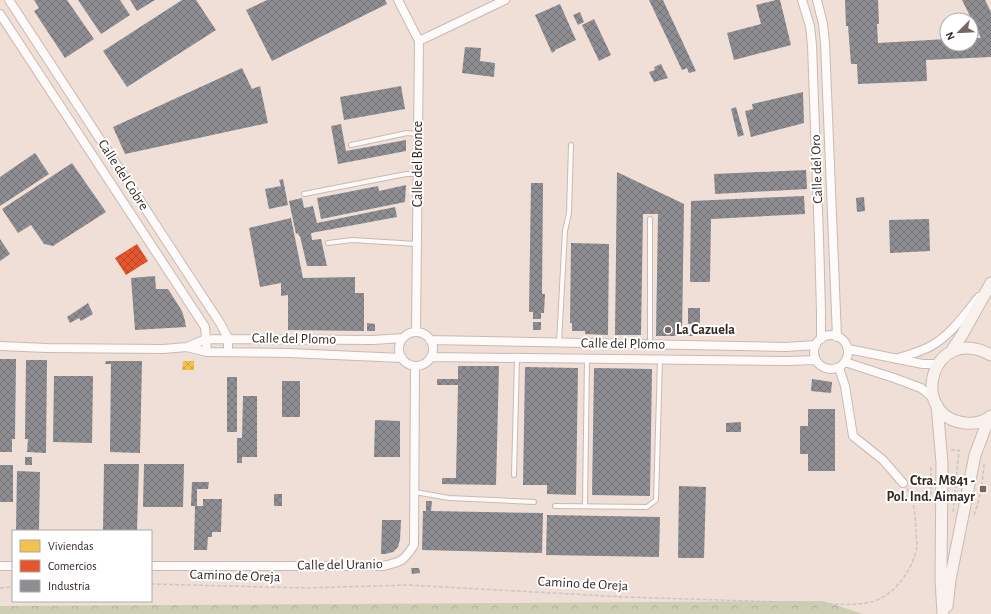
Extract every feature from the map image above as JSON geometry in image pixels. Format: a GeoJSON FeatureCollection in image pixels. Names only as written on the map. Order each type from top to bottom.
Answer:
{"type":"FeatureCollection","features":[{"type":"Feature","properties":{"kind":"main road"},"geometry":{"type":"LineString","coordinates":[[943,614],[940,579],[941,450],[935,402],[931,386],[933,374],[938,364],[950,353],[962,335],[991,283]]}},
{"type":"Feature","properties":{"kind":"main road"},"geometry":{"type":"LineString","coordinates":[[950,353],[960,349],[971,348],[982,350],[991,355]]}},
{"type":"Feature","properties":{"kind":"main road"},"geometry":{"type":"LineString","coordinates":[[935,402],[943,413],[951,419],[960,422],[975,423],[990,417]]}},
{"type":"Feature","properties":{"kind":"main road"},"geometry":{"type":"LineString","coordinates":[[946,614],[950,580],[976,455],[990,417]]}},
{"type":"Feature","properties":{"kind":"street","name":"Calle del Cobre"},"geometry":{"type":"LineString","coordinates":[[9,0],[220,323],[228,338],[228,352]]}},
{"type":"Feature","properties":{"kind":"street","name":"Calle del Bronce"},"geometry":{"type":"LineString","coordinates":[[398,0],[419,41],[416,332]]}},
{"type":"Feature","properties":{"kind":"street"},"geometry":{"type":"LineString","coordinates":[[419,41],[505,0]]}},
{"type":"Feature","properties":{"kind":"street","name":"Calle del Oro"},"geometry":{"type":"LineString","coordinates":[[802,0],[810,26],[812,45],[821,312],[818,342]]}},
{"type":"Feature","properties":{"kind":"street"},"geometry":{"type":"LineString","coordinates":[[817,0],[823,24],[825,43],[837,337]]}},
{"type":"Feature","properties":{"kind":"street","name":"Calle del Cobre"},"geometry":{"type":"LineString","coordinates":[[0,14],[205,327],[207,352]]}},
{"type":"Feature","properties":{"kind":"street"},"geometry":{"type":"LineString","coordinates":[[896,359],[932,346],[947,334],[991,283]]}},
{"type":"Feature","properties":{"kind":"street"},"geometry":{"type":"LineString","coordinates":[[416,332],[426,336],[430,340],[432,351],[431,357],[427,362],[415,366],[410,365],[402,358],[399,351],[402,338],[416,332]]}},
{"type":"Feature","properties":{"kind":"street"},"geometry":{"type":"LineString","coordinates":[[903,483],[883,460],[852,436],[842,365],[848,356],[848,349],[844,342],[837,337],[826,336],[818,342],[814,350],[816,360],[822,367],[830,369],[842,365],[882,373],[921,388],[935,402]]}},
{"type":"Feature","properties":{"kind":"street","name":"Calle del Plomo"},"geometry":{"type":"LineString","coordinates":[[187,347],[206,339],[228,338],[373,340],[402,338]]}},
{"type":"Feature","properties":{"kind":"street","name":"Calle del Plomo"},"geometry":{"type":"LineString","coordinates":[[430,340],[786,347],[818,342]]}},
{"type":"Feature","properties":{"kind":"street","name":"Calle del Plomo"},"geometry":{"type":"LineString","coordinates":[[0,346],[155,349],[187,347],[207,352],[402,358]]}},
{"type":"Feature","properties":{"kind":"street"},"geometry":{"type":"LineString","coordinates":[[848,349],[923,364],[938,364]]}},
{"type":"Feature","properties":{"kind":"street","name":"Calle del Plomo"},"geometry":{"type":"LineString","coordinates":[[431,357],[788,361],[816,360]]}},
{"type":"Feature","properties":{"kind":"street","name":"Calle del Uranio"},"geometry":{"type":"LineString","coordinates":[[152,566],[383,566],[400,562],[408,555],[414,545],[415,366]]}},
{"type":"Feature","properties":{"kind":"street"},"geometry":{"type":"LineString","coordinates":[[0,566],[12,566]]}},
{"type":"Feature","properties":{"kind":"lane"},"geometry":{"type":"LineString","coordinates":[[351,145],[407,133],[418,134]]}},
{"type":"Feature","properties":{"kind":"lane"},"geometry":{"type":"LineString","coordinates":[[559,343],[565,231],[569,213],[571,145]]}},
{"type":"Feature","properties":{"kind":"lane"},"geometry":{"type":"LineString","coordinates":[[304,194],[406,174],[418,174]]}},
{"type":"Feature","properties":{"kind":"lane"},"geometry":{"type":"LineString","coordinates":[[650,219],[650,345]]}},
{"type":"Feature","properties":{"kind":"lane"},"geometry":{"type":"LineString","coordinates":[[328,244],[352,240],[417,244]]}},
{"type":"Feature","properties":{"kind":"lane"},"geometry":{"type":"LineString","coordinates":[[514,475],[517,358]]}},
{"type":"Feature","properties":{"kind":"lane"},"geometry":{"type":"LineString","coordinates":[[585,506],[587,358]]}},
{"type":"Feature","properties":{"kind":"lane"},"geometry":{"type":"LineString","coordinates":[[555,506],[647,508],[656,500],[660,360]]}},
{"type":"Feature","properties":{"kind":"lane"},"geometry":{"type":"LineString","coordinates":[[414,492],[449,498],[534,502]]}},
{"type":"Feature","properties":{"kind":"path"},"geometry":{"type":"LineString","coordinates":[[941,450],[959,450],[952,518]]}},
{"type":"Feature","properties":{"kind":"path","name":"Camino de Oreja"},"geometry":{"type":"LineString","coordinates":[[152,584],[306,588],[408,585],[624,597],[835,605],[873,602],[887,596],[900,583],[910,567],[917,546],[916,522],[912,496],[903,483]]}},
{"type":"Feature","properties":{"kind":"path"},"geometry":{"type":"LineString","coordinates":[[0,588],[12,587]]}},
{"type":"Feature","properties":{"kind":"green space"},"geometry":{"type":"Polygon","coordinates":[[[823,601],[863,614],[0,614],[0,606],[823,601]]]}},
{"type":"Feature","properties":{"kind":"building: Viviendas"},"geometry":{"type":"Polygon","coordinates":[[[183,361],[194,361],[194,370],[182,370],[183,361]]]}},
{"type":"Feature","properties":{"kind":"building: Comercios"},"geometry":{"type":"Polygon","coordinates":[[[137,244],[148,261],[126,275],[115,258],[137,244]]]}},
{"type":"Feature","properties":{"kind":"building: Industria"},"geometry":{"type":"Polygon","coordinates":[[[34,0],[67,0],[94,39],[65,58],[34,11],[39,8],[34,0]]]}},
{"type":"Feature","properties":{"kind":"building: Industria"},"geometry":{"type":"Polygon","coordinates":[[[78,0],[120,0],[130,15],[101,34],[78,0]]]}},
{"type":"Feature","properties":{"kind":"building: Industria"},"geometry":{"type":"Polygon","coordinates":[[[130,0],[155,0],[137,11],[130,0]]]}},
{"type":"Feature","properties":{"kind":"building: Industria"},"geometry":{"type":"Polygon","coordinates":[[[182,0],[196,0],[216,30],[127,87],[103,51],[182,0]]]}},
{"type":"Feature","properties":{"kind":"building: Industria"},"geometry":{"type":"Polygon","coordinates":[[[267,0],[385,0],[387,4],[272,61],[246,10],[267,0]]]}},
{"type":"Feature","properties":{"kind":"building: Industria"},"geometry":{"type":"Polygon","coordinates":[[[649,0],[663,0],[696,71],[689,73],[687,68],[682,70],[649,0]]]}},
{"type":"Feature","properties":{"kind":"building: Industria"},"geometry":{"type":"Polygon","coordinates":[[[780,0],[791,45],[734,60],[727,33],[761,24],[756,5],[780,0]]]}},
{"type":"Feature","properties":{"kind":"building: Industria"},"geometry":{"type":"Polygon","coordinates":[[[845,0],[878,0],[878,43],[939,39],[939,52],[979,52],[979,38],[981,38],[979,34],[979,12],[968,12],[962,0],[985,0],[991,12],[991,57],[926,60],[927,81],[858,84],[857,64],[851,64],[848,26],[846,26],[845,0]]]}},
{"type":"Feature","properties":{"kind":"building: Industria"},"geometry":{"type":"Polygon","coordinates":[[[560,4],[576,40],[555,50],[552,53],[535,15],[560,4]]]}},
{"type":"Feature","properties":{"kind":"building: Industria"},"geometry":{"type":"Polygon","coordinates":[[[580,12],[584,22],[578,25],[573,15],[580,12]]]}},
{"type":"Feature","properties":{"kind":"building: Industria"},"geometry":{"type":"Polygon","coordinates":[[[594,19],[611,55],[599,61],[582,25],[594,19]]]}},
{"type":"Feature","properties":{"kind":"building: Industria"},"geometry":{"type":"Polygon","coordinates":[[[465,47],[481,48],[480,61],[495,63],[494,77],[462,73],[465,47]]]}},
{"type":"Feature","properties":{"kind":"building: Industria"},"geometry":{"type":"Polygon","coordinates":[[[661,64],[668,78],[654,82],[649,72],[655,70],[654,67],[661,64]]]}},
{"type":"Feature","properties":{"kind":"building: Industria"},"geometry":{"type":"Polygon","coordinates":[[[242,68],[252,89],[260,86],[268,123],[125,154],[113,127],[242,68]]]}},
{"type":"Feature","properties":{"kind":"building: Industria"},"geometry":{"type":"Polygon","coordinates":[[[401,86],[405,109],[344,120],[340,97],[401,86]]]}},
{"type":"Feature","properties":{"kind":"building: Industria"},"geometry":{"type":"Polygon","coordinates":[[[803,92],[804,123],[751,137],[745,111],[753,109],[752,104],[803,92]]]}},
{"type":"Feature","properties":{"kind":"building: Industria"},"geometry":{"type":"Polygon","coordinates":[[[736,107],[744,135],[738,137],[731,109],[736,107]]]}},
{"type":"Feature","properties":{"kind":"building: Industria"},"geometry":{"type":"Polygon","coordinates":[[[341,124],[346,151],[406,140],[406,151],[338,164],[331,126],[341,124]]]}},
{"type":"Feature","properties":{"kind":"building: Industria"},"geometry":{"type":"Polygon","coordinates":[[[35,153],[49,174],[0,206],[0,177],[35,153]]]}},
{"type":"Feature","properties":{"kind":"building: Industria"},"geometry":{"type":"Polygon","coordinates":[[[72,163],[106,212],[53,246],[44,244],[31,225],[18,233],[2,209],[72,163]]]}},
{"type":"Feature","properties":{"kind":"building: Industria"},"geometry":{"type":"Polygon","coordinates":[[[806,170],[807,189],[715,194],[714,174],[806,170]]]}},
{"type":"Feature","properties":{"kind":"building: Industria"},"geometry":{"type":"Polygon","coordinates":[[[617,172],[684,204],[682,336],[656,336],[658,214],[643,214],[641,335],[615,335],[617,172]]]}},
{"type":"Feature","properties":{"kind":"building: Industria"},"geometry":{"type":"Polygon","coordinates":[[[283,179],[288,205],[269,209],[265,189],[281,186],[279,180],[283,179]]]}},
{"type":"Feature","properties":{"kind":"building: Industria"},"geometry":{"type":"Polygon","coordinates":[[[531,183],[543,183],[542,294],[545,294],[544,313],[541,313],[541,319],[533,319],[533,312],[529,312],[531,183]]]}},
{"type":"Feature","properties":{"kind":"building: Industria"},"geometry":{"type":"Polygon","coordinates":[[[406,185],[405,202],[321,219],[317,198],[378,186],[379,191],[406,185]]]}},
{"type":"Feature","properties":{"kind":"building: Industria"},"geometry":{"type":"Polygon","coordinates":[[[804,196],[805,214],[711,219],[710,282],[690,282],[691,201],[804,196]]]}},
{"type":"Feature","properties":{"kind":"building: Industria"},"geometry":{"type":"Polygon","coordinates":[[[864,197],[865,211],[857,212],[856,198],[864,197]]]}},
{"type":"Feature","properties":{"kind":"building: Industria"},"geometry":{"type":"Polygon","coordinates":[[[302,198],[304,208],[313,206],[317,223],[395,207],[397,217],[311,233],[312,240],[321,239],[327,266],[307,266],[300,236],[298,233],[296,234],[289,201],[302,198]]]}},
{"type":"Feature","properties":{"kind":"building: Industria"},"geometry":{"type":"Polygon","coordinates":[[[291,218],[303,278],[355,277],[355,293],[364,293],[364,331],[288,330],[288,295],[281,296],[281,283],[260,287],[249,228],[291,218]]]}},
{"type":"Feature","properties":{"kind":"building: Industria"},"geometry":{"type":"Polygon","coordinates":[[[929,219],[930,251],[890,253],[889,220],[929,219]]]}},
{"type":"Feature","properties":{"kind":"building: Industria"},"geometry":{"type":"Polygon","coordinates":[[[0,239],[10,254],[0,261],[0,239]]]}},
{"type":"Feature","properties":{"kind":"building: Industria"},"geometry":{"type":"Polygon","coordinates":[[[571,243],[609,244],[608,335],[585,334],[585,331],[572,331],[572,323],[570,323],[571,243]]]}},
{"type":"Feature","properties":{"kind":"building: Industria"},"geometry":{"type":"Polygon","coordinates":[[[155,276],[156,289],[168,289],[182,311],[186,327],[135,330],[131,278],[155,276]]]}},
{"type":"Feature","properties":{"kind":"building: Industria"},"geometry":{"type":"Polygon","coordinates":[[[88,303],[93,314],[81,321],[79,318],[70,323],[67,317],[88,303]]]}},
{"type":"Feature","properties":{"kind":"building: Industria"},"geometry":{"type":"Polygon","coordinates":[[[688,308],[700,308],[700,324],[688,324],[688,308]]]}},
{"type":"Feature","properties":{"kind":"building: Industria"},"geometry":{"type":"Polygon","coordinates":[[[533,322],[541,322],[541,330],[533,330],[533,322]]]}},
{"type":"Feature","properties":{"kind":"building: Industria"},"geometry":{"type":"Polygon","coordinates":[[[367,323],[375,324],[375,331],[367,331],[367,323]]]}},
{"type":"Feature","properties":{"kind":"building: Industria"},"geometry":{"type":"Polygon","coordinates":[[[687,328],[693,328],[693,336],[687,336],[687,328]]]}},
{"type":"Feature","properties":{"kind":"building: Industria"},"geometry":{"type":"Polygon","coordinates":[[[0,359],[16,359],[15,439],[12,439],[12,452],[0,452],[0,359]]]}},
{"type":"Feature","properties":{"kind":"building: Industria"},"geometry":{"type":"Polygon","coordinates":[[[26,360],[47,360],[46,453],[27,452],[28,439],[25,439],[26,360]]]}},
{"type":"Feature","properties":{"kind":"building: Industria"},"geometry":{"type":"Polygon","coordinates":[[[106,361],[142,361],[140,453],[110,452],[111,364],[105,364],[106,361]]]}},
{"type":"Feature","properties":{"kind":"building: Industria"},"geometry":{"type":"Polygon","coordinates":[[[458,366],[499,366],[496,485],[442,484],[442,478],[456,478],[458,385],[437,385],[437,379],[458,379],[458,366]]]}},
{"type":"Feature","properties":{"kind":"building: Industria"},"geometry":{"type":"Polygon","coordinates":[[[525,367],[578,368],[576,495],[547,494],[547,485],[523,485],[525,367]]]}},
{"type":"Feature","properties":{"kind":"building: Industria"},"geometry":{"type":"Polygon","coordinates":[[[594,368],[652,369],[650,496],[592,495],[594,368]]]}},
{"type":"Feature","properties":{"kind":"building: Industria"},"geometry":{"type":"Polygon","coordinates":[[[54,376],[93,376],[92,443],[53,442],[54,376]]]}},
{"type":"Feature","properties":{"kind":"building: Industria"},"geometry":{"type":"Polygon","coordinates":[[[227,377],[237,377],[237,432],[227,432],[227,377]]]}},
{"type":"Feature","properties":{"kind":"building: Industria"},"geometry":{"type":"Polygon","coordinates":[[[812,379],[832,382],[831,393],[811,391],[812,379]]]}},
{"type":"Feature","properties":{"kind":"building: Industria"},"geometry":{"type":"Polygon","coordinates":[[[282,381],[300,381],[300,417],[282,417],[282,381]]]}},
{"type":"Feature","properties":{"kind":"building: Industria"},"geometry":{"type":"Polygon","coordinates":[[[243,396],[257,396],[257,457],[242,457],[242,463],[237,463],[237,438],[242,438],[243,396]]]}},
{"type":"Feature","properties":{"kind":"building: Industria"},"geometry":{"type":"Polygon","coordinates":[[[808,409],[835,409],[835,471],[808,471],[808,454],[800,454],[800,426],[808,426],[808,409]]]}},
{"type":"Feature","properties":{"kind":"building: Industria"},"geometry":{"type":"Polygon","coordinates":[[[375,420],[400,421],[400,457],[374,457],[375,420]]]}},
{"type":"Feature","properties":{"kind":"building: Industria"},"geometry":{"type":"Polygon","coordinates":[[[741,422],[741,432],[726,432],[726,423],[741,422]]]}},
{"type":"Feature","properties":{"kind":"building: Industria"},"geometry":{"type":"Polygon","coordinates":[[[25,457],[32,457],[32,465],[25,465],[25,457]]]}},
{"type":"Feature","properties":{"kind":"building: Industria"},"geometry":{"type":"Polygon","coordinates":[[[104,464],[139,464],[137,530],[103,530],[104,464]]]}},
{"type":"Feature","properties":{"kind":"building: Industria"},"geometry":{"type":"Polygon","coordinates":[[[144,464],[184,464],[183,507],[143,507],[144,464]]]}},
{"type":"Feature","properties":{"kind":"building: Industria"},"geometry":{"type":"Polygon","coordinates":[[[0,465],[13,465],[13,502],[0,502],[0,465]]]}},
{"type":"Feature","properties":{"kind":"building: Industria"},"geometry":{"type":"Polygon","coordinates":[[[17,471],[40,472],[39,530],[16,530],[17,471]]]}},
{"type":"Feature","properties":{"kind":"building: Industria"},"geometry":{"type":"Polygon","coordinates":[[[192,482],[209,482],[208,489],[197,489],[197,506],[203,506],[203,499],[222,499],[221,532],[212,532],[212,537],[208,537],[207,550],[194,550],[195,506],[191,506],[192,482]]]}},
{"type":"Feature","properties":{"kind":"building: Industria"},"geometry":{"type":"Polygon","coordinates":[[[679,486],[706,487],[704,558],[678,558],[679,486]]]}},
{"type":"Feature","properties":{"kind":"building: Industria"},"geometry":{"type":"Polygon","coordinates":[[[274,494],[282,494],[282,506],[274,506],[274,494]]]}},
{"type":"Feature","properties":{"kind":"building: Industria"},"geometry":{"type":"Polygon","coordinates":[[[426,501],[432,501],[431,511],[543,513],[542,553],[422,550],[423,511],[426,511],[426,501]]]}},
{"type":"Feature","properties":{"kind":"building: Industria"},"geometry":{"type":"Polygon","coordinates":[[[547,515],[660,517],[659,557],[546,555],[547,515]]]}},
{"type":"Feature","properties":{"kind":"building: Industria"},"geometry":{"type":"Polygon","coordinates":[[[382,520],[401,520],[400,540],[398,547],[393,552],[385,554],[381,554],[382,520]]]}},
{"type":"Feature","properties":{"kind":"building: Industria"},"geometry":{"type":"Polygon","coordinates":[[[411,568],[419,568],[420,573],[412,574],[411,568]]]}},
{"type":"Feature","properties":{"kind":"place","name":"La Cazuela"},"geometry":{"type":"Point","coordinates":[668,330]}},
{"type":"Feature","properties":{"kind":"place","name":"Ctra. M841 - Pol. Ind. Aimayr"},"geometry":{"type":"Point","coordinates":[983,489]}}]}
